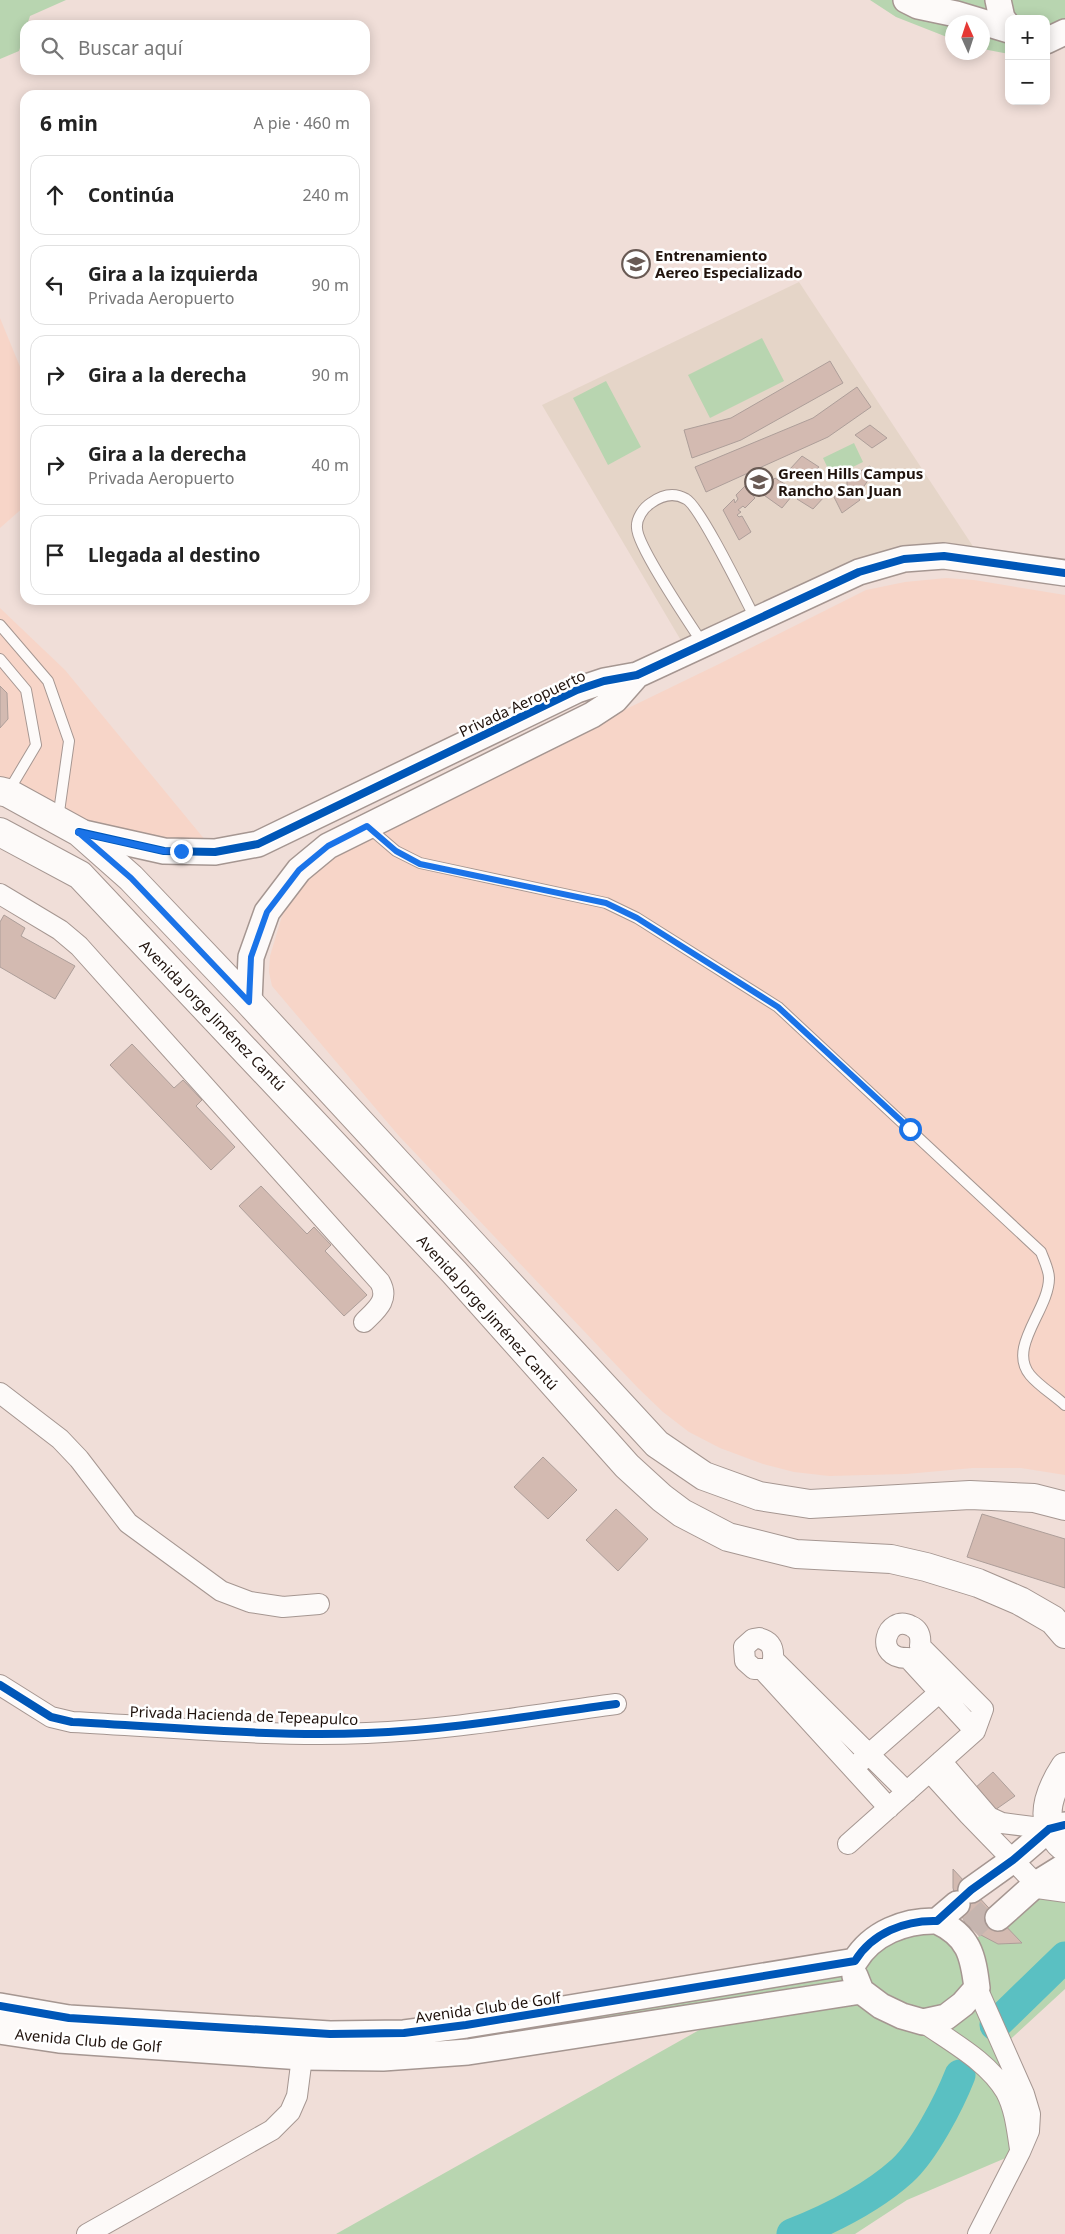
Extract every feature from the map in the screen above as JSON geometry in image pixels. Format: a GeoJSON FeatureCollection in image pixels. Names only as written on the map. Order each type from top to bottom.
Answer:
{"type":"FeatureCollection","features":[{"type":"Feature","properties":{"kind":"main road"},"geometry":{"type":"LineString","coordinates":[[4,792],[68,826],[131,878],[249,1002],[657,1444],[704,1476],[759,1496],[810,1504],[970,1495],[1034,1498],[1065,1506]]}},
{"type":"Feature","properties":{"kind":"main road","name":"Avenida Jorge Jiménez Cantú"},"geometry":{"type":"LineString","coordinates":[[0,832],[80,875],[454,1272],[627,1466],[662,1498],[682,1513],[736,1539],[796,1554],[891,1559],[926,1567],[978,1583],[1020,1601],[1053,1620],[1065,1634]]}},
{"type":"Feature","properties":{"kind":"main road"},"geometry":{"type":"LineString","coordinates":[[1060,1834],[1047,1804],[1065,1767]]}},
{"type":"Feature","properties":{"kind":"main road"},"geometry":{"type":"LineString","coordinates":[[1036,1884],[1065,1888]]}},
{"type":"Feature","properties":{"kind":"street"},"geometry":{"type":"LineString","coordinates":[[906,0],[918,6],[956,14],[1005,28]]}},
{"type":"Feature","properties":{"kind":"street"},"geometry":{"type":"LineString","coordinates":[[998,0],[1005,23]]}},
{"type":"Feature","properties":{"kind":"street"},"geometry":{"type":"LineString","coordinates":[[1050,39],[1065,32]]}},
{"type":"Feature","properties":{"kind":"street","name":"Privada Aeropuerto"},"geometry":{"type":"LineString","coordinates":[[68,826],[164,851],[215,852],[258,844],[577,690],[604,681],[637,675],[859,572],[904,559],[944,556],[1065,573]]}},
{"type":"Feature","properties":{"kind":"street","name":"Privada Aeropuerto"},"geometry":{"type":"LineString","coordinates":[[249,1002],[251,957],[267,912],[299,870],[328,846],[592,715],[615,700],[637,675]]}},
{"type":"Feature","properties":{"kind":"street"},"geometry":{"type":"LineString","coordinates":[[0,894],[60,930],[79,946],[380,1282],[384,1290],[384,1299],[364,1322]]}},
{"type":"Feature","properties":{"kind":"street"},"geometry":{"type":"LineString","coordinates":[[0,1393],[60,1439],[73,1452],[128,1524],[221,1592],[250,1602],[282,1607],[320,1604]]}},
{"type":"Feature","properties":{"kind":"street","name":"Privada Hacienda de Tepeapulco"},"geometry":{"type":"LineString","coordinates":[[0,1686],[50,1717],[72,1722],[286,1733],[327,1734],[409,1731],[616,1704]]}},
{"type":"Feature","properties":{"kind":"street"},"geometry":{"type":"LineString","coordinates":[[848,1844],[975,1731],[983,1709],[946,1686],[853,1768]]}},
{"type":"Feature","properties":{"kind":"street"},"geometry":{"type":"LineString","coordinates":[[889,1808],[853,1768],[817,1716],[869,1754],[907,1792]]}},
{"type":"Feature","properties":{"kind":"street"},"geometry":{"type":"LineString","coordinates":[[936,1766],[984,1821],[1013,1860],[1036,1884]]}},
{"type":"Feature","properties":{"kind":"street"},"geometry":{"type":"LineString","coordinates":[[984,1821],[1060,1834]]}},
{"type":"Feature","properties":{"kind":"street"},"geometry":{"type":"LineString","coordinates":[[978,2234],[1020,2152],[1029,2131],[1030,2114],[1024,2094],[977,1988],[968,1919],[1013,1860],[1060,1834]]}},
{"type":"Feature","properties":{"kind":"street"},"geometry":{"type":"LineString","coordinates":[[1020,2152],[1016,2123],[1006,2092],[993,2076],[973,2058],[923,2022],[902,2016],[881,2006],[861,1990],[855,1976],[855,1961],[863,1948],[895,1928],[920,1920],[968,1919],[1036,1884],[1065,1866]]}},
{"type":"Feature","properties":{"kind":"street","name":"Avenida Club de Golf"},"geometry":{"type":"LineString","coordinates":[[0,2006],[69,2018],[330,2034],[404,2033],[466,2025],[855,1961]]}},
{"type":"Feature","properties":{"kind":"street"},"geometry":{"type":"LineString","coordinates":[[923,2022],[946,2017],[963,2004],[977,1988]]}},
{"type":"Feature","properties":{"kind":"street","name":"Avenida Club de Golf"},"geometry":{"type":"LineString","coordinates":[[0,2031],[60,2040],[302,2057],[383,2058],[468,2052],[861,1990]]}},
{"type":"Feature","properties":{"kind":"street"},"geometry":{"type":"LineString","coordinates":[[87,2234],[272,2130],[290,2112],[296,2096],[302,2057]]}},
{"type":"Feature","properties":{"kind":"lane"},"geometry":{"type":"LineString","coordinates":[[703,645],[649,557],[637,529],[640,515],[648,504],[657,498],[666,494],[676,495],[691,503],[736,580],[756,620]]}},
{"type":"Feature","properties":{"kind":"lane"},"geometry":{"type":"LineString","coordinates":[[0,625],[48,681],[68,741],[68,826]]}},
{"type":"Feature","properties":{"kind":"lane"},"geometry":{"type":"LineString","coordinates":[[0,659],[26,690],[36,745],[4,792]]}},
{"type":"Feature","properties":{"kind":"lane"},"geometry":{"type":"LineString","coordinates":[[367,826],[396,851],[420,864],[606,903],[637,918],[778,1007],[1041,1252],[1050,1276],[1046,1299],[1024,1342],[1022,1360],[1029,1374],[1065,1405]]}},
{"type":"Feature","properties":{"kind":"shaded area","name":"Green Hills Campus Rancho San Juan"},"geometry":{"type":"Polygon","coordinates":[[[799,282],[982,560],[904,559],[686,649],[542,405],[799,282]]]}},
{"type":"Feature","properties":{"kind":"shaded area"},"geometry":{"type":"Polygon","coordinates":[[[0,318],[20,367],[20,510],[0,528],[0,318]]]}},
{"type":"Feature","properties":{"kind":"shaded area"},"geometry":{"type":"Polygon","coordinates":[[[946,578],[974,580],[1065,595],[1065,1475],[1021,1468],[973,1468],[906,1474],[829,1476],[794,1472],[763,1464],[720,1448],[689,1432],[663,1412],[638,1388],[399,1136],[272,986],[269,972],[270,956],[282,916],[300,888],[328,861],[373,832],[721,663],[866,590],[905,582],[946,578]]]}},
{"type":"Feature","properties":{"kind":"shaded area"},"geometry":{"type":"Polygon","coordinates":[[[0,608],[65,670],[215,852],[164,851],[0,791],[0,608]]]}},
{"type":"Feature","properties":{"kind":"green space"},"geometry":{"type":"Polygon","coordinates":[[[0,0],[66,0],[30,16],[29,20],[20,20],[19,51],[0,59],[0,0]]]}},
{"type":"Feature","properties":{"kind":"green space"},"geometry":{"type":"Polygon","coordinates":[[[870,0],[1065,0],[1065,42],[1050,51],[1050,15],[1005,15],[1005,53],[990,50],[990,15],[945,15],[945,36],[896,17],[870,0]]]}},
{"type":"Feature","properties":{"kind":"green space"},"geometry":{"type":"Polygon","coordinates":[[[762,338],[784,381],[710,418],[688,375],[762,338]]]}},
{"type":"Feature","properties":{"kind":"green space"},"geometry":{"type":"Polygon","coordinates":[[[606,381],[641,447],[608,465],[573,398],[606,381]]]}},
{"type":"Feature","properties":{"kind":"green space"},"geometry":{"type":"Polygon","coordinates":[[[854,443],[863,462],[832,477],[823,458],[854,443]]]}},
{"type":"Feature","properties":{"kind":"green space"},"geometry":{"type":"Polygon","coordinates":[[[1036,1885],[1065,1889],[1065,1989],[1002,2047],[1020,2152],[907,2200],[855,2234],[336,2234],[733,2011],[468,2052],[0,2031],[0,2006],[330,2034],[854,1961],[920,1920],[968,1946],[1036,1885]]]}},
{"type":"Feature","properties":{"kind":"building"},"geometry":{"type":"Polygon","coordinates":[[[830,361],[843,383],[741,440],[692,458],[684,430],[731,418],[830,361]]]}},
{"type":"Feature","properties":{"kind":"building"},"geometry":{"type":"Polygon","coordinates":[[[857,387],[871,407],[828,437],[706,492],[695,467],[813,418],[857,387]]]}},
{"type":"Feature","properties":{"kind":"building"},"geometry":{"type":"Polygon","coordinates":[[[870,425],[887,438],[872,448],[855,435],[870,425]]]}},
{"type":"Feature","properties":{"kind":"building"},"geometry":{"type":"Polygon","coordinates":[[[802,456],[819,467],[805,479],[790,469],[802,456]]]}},
{"type":"Feature","properties":{"kind":"building"},"geometry":{"type":"Polygon","coordinates":[[[870,466],[874,472],[857,496],[860,500],[842,513],[834,497],[847,488],[847,478],[870,466]]]}},
{"type":"Feature","properties":{"kind":"building"},"geometry":{"type":"Polygon","coordinates":[[[775,478],[796,491],[782,508],[761,493],[775,478]]]}},
{"type":"Feature","properties":{"kind":"building"},"geometry":{"type":"Polygon","coordinates":[[[745,486],[755,498],[745,508],[743,506],[738,510],[741,512],[737,515],[739,517],[742,516],[751,532],[739,540],[723,510],[734,499],[735,503],[738,499],[736,495],[745,486]]]}},
{"type":"Feature","properties":{"kind":"building"},"geometry":{"type":"Polygon","coordinates":[[[808,487],[825,496],[813,509],[797,499],[808,487]]]}},
{"type":"Feature","properties":{"kind":"building"},"geometry":{"type":"Polygon","coordinates":[[[0,686],[7,693],[8,719],[0,728],[0,686]]]}},
{"type":"Feature","properties":{"kind":"building"},"geometry":{"type":"Polygon","coordinates":[[[4,915],[25,928],[21,936],[75,966],[55,999],[0,967],[0,922],[4,915]]]}},
{"type":"Feature","properties":{"kind":"building"},"geometry":{"type":"Polygon","coordinates":[[[132,1044],[174,1088],[183,1080],[202,1100],[196,1106],[235,1147],[211,1170],[110,1065],[132,1044]]]}},
{"type":"Feature","properties":{"kind":"building"},"geometry":{"type":"Polygon","coordinates":[[[261,1186],[307,1234],[314,1227],[331,1245],[325,1251],[367,1295],[344,1316],[239,1206],[261,1186]]]}},
{"type":"Feature","properties":{"kind":"building"},"geometry":{"type":"Polygon","coordinates":[[[543,1457],[577,1490],[548,1519],[514,1487],[543,1457]]]}},
{"type":"Feature","properties":{"kind":"building"},"geometry":{"type":"Polygon","coordinates":[[[616,1509],[648,1539],[618,1571],[586,1540],[616,1509]]]}},
{"type":"Feature","properties":{"kind":"building"},"geometry":{"type":"Polygon","coordinates":[[[982,1514],[1065,1539],[1065,1588],[967,1557],[982,1514]]]}},
{"type":"Feature","properties":{"kind":"building"},"geometry":{"type":"Polygon","coordinates":[[[993,1772],[1015,1796],[995,1810],[974,1789],[993,1772]]]}},
{"type":"Feature","properties":{"kind":"building"},"geometry":{"type":"Polygon","coordinates":[[[953,1869],[1022,1943],[998,1944],[979,1934],[965,1923],[953,1888],[953,1869]]]}},
{"type":"Feature","properties":{"kind":"waterway"},"geometry":{"type":"LineString","coordinates":[[995,2025],[1065,1957]]}},
{"type":"Feature","properties":{"kind":"waterway"},"geometry":{"type":"LineString","coordinates":[[792,2234],[821,2222],[864,2199],[902,2171],[919,2152],[935,2126],[960,2075]]}},
{"type":"Feature","properties":{"kind":"tunnel"},"geometry":{"type":"LineString","coordinates":[[971,1928],[990,1910]]}},
{"type":"Feature","properties":{"kind":"cycle path"},"geometry":{"type":"LineString","coordinates":[[79,832],[164,851],[215,852],[258,844],[577,690],[604,681],[637,675],[859,572],[904,559],[944,556],[1065,573]]}},
{"type":"Feature","properties":{"kind":"cycle path"},"geometry":{"type":"LineString","coordinates":[[0,1685],[51,1717],[72,1722],[256,1733],[330,1734],[398,1731],[460,1725],[616,1704]]}},
{"type":"Feature","properties":{"kind":"cycle path"},"geometry":{"type":"LineString","coordinates":[[0,2006],[69,2018],[330,2034],[404,2033],[466,2025],[855,1961],[870,1943],[890,1930],[913,1923],[937,1921],[971,1890],[1013,1860],[1049,1829],[1065,1825]]}},
{"type":"Feature","properties":{"kind":"place","name":"Entrenamiento Aereo Especializado"},"geometry":{"type":"Point","coordinates":[636,264]}},
{"type":"Feature","properties":{"kind":"place","name":"Green Hills Campus Rancho San Juan"},"geometry":{"type":"Point","coordinates":[759,482]}},
{"type":"Feature","properties":{"kind":"route"},"geometry":{"type":"LineString","coordinates":[[181,851],[164,851],[78,832],[131,878],[249,1002],[251,957],[267,912],[299,870],[328,846],[367,826],[396,851],[420,864],[606,903],[637,918],[778,1007],[910,1129]]}}]}
